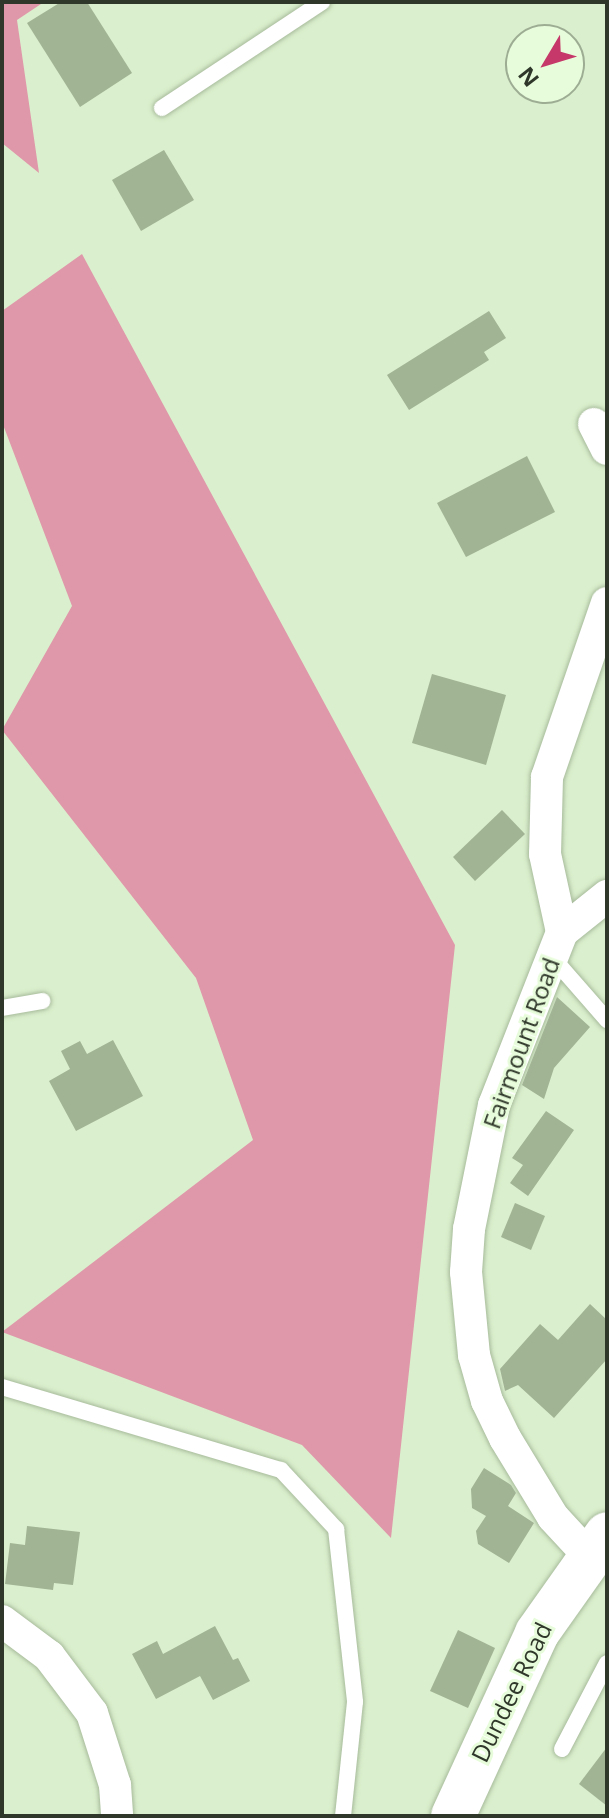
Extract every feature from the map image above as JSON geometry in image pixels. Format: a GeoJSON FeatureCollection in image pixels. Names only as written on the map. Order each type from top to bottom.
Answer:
{"type":"FeatureCollection","features":[{"type":"Feature","properties":{"kind":"main road","name":"Dundee Road"},"geometry":{"type":"LineString","coordinates":[[453,1816],[537,1633],[598,1545]]}},
{"type":"Feature","properties":{"kind":"street","name":"Fairmount Road"},"geometry":{"type":"LineString","coordinates":[[598,1545],[553,1517],[505,1438],[487,1401],[474,1355],[467,1310],[469,1229],[494,1105],[557,944],[545,854],[547,777],[607,603]]}},
{"type":"Feature","properties":{"kind":"street"},"geometry":{"type":"LineString","coordinates":[[557,944],[607,896]]}},
{"type":"Feature","properties":{"kind":"street"},"geometry":{"type":"LineString","coordinates":[[2,1621],[49,1656],[92,1713],[112,1773],[117,1816]]}},
{"type":"Feature","properties":{"kind":"lane"},"geometry":{"type":"LineString","coordinates":[[162,108],[322,2]]}},
{"type":"Feature","properties":{"kind":"lane"},"geometry":{"type":"LineString","coordinates":[[557,944],[607,1020]]}},
{"type":"Feature","properties":{"kind":"lane"},"geometry":{"type":"LineString","coordinates":[[2,1008],[42,1001]]}},
{"type":"Feature","properties":{"kind":"lane"},"geometry":{"type":"LineString","coordinates":[[2,1387],[281,1470],[336,1529],[355,1702],[343,1816]]}},
{"type":"Feature","properties":{"kind":"lane"},"geometry":{"type":"LineString","coordinates":[[562,1749],[607,1663]]}},
{"type":"Feature","properties":{"kind":"shaded area"},"geometry":{"type":"Polygon","coordinates":[[[2,2],[44,2],[17,20],[39,173],[2,143],[2,2]]]}},
{"type":"Feature","properties":{"kind":"shaded area"},"geometry":{"type":"Polygon","coordinates":[[[82,254],[455,945],[391,1538],[302,1445],[2,1332],[253,1140],[196,978],[2,730],[72,606],[2,422],[2,311],[82,254]]]}},
{"type":"Feature","properties":{"kind":"building"},"geometry":{"type":"Polygon","coordinates":[[[61,2],[87,2],[132,73],[80,107],[27,23],[61,2]]]}},
{"type":"Feature","properties":{"kind":"building"},"geometry":{"type":"Polygon","coordinates":[[[164,150],[194,200],[141,231],[112,180],[164,150]]]}},
{"type":"Feature","properties":{"kind":"building"},"geometry":{"type":"Polygon","coordinates":[[[489,311],[506,338],[484,352],[489,360],[409,410],[387,375],[489,311]]]}},
{"type":"Feature","properties":{"kind":"building"},"geometry":{"type":"Polygon","coordinates":[[[527,456],[555,512],[466,557],[437,503],[527,456]]]}},
{"type":"Feature","properties":{"kind":"building"},"geometry":{"type":"Polygon","coordinates":[[[432,674],[506,695],[486,765],[412,743],[432,674]]]}},
{"type":"Feature","properties":{"kind":"building"},"geometry":{"type":"Polygon","coordinates":[[[502,810],[525,834],[475,881],[453,857],[502,810]]]}},
{"type":"Feature","properties":{"kind":"building"},"geometry":{"type":"Polygon","coordinates":[[[557,997],[590,1027],[554,1068],[544,1099],[522,1085],[557,997]]]}},
{"type":"Feature","properties":{"kind":"building"},"geometry":{"type":"Polygon","coordinates":[[[113,1040],[143,1096],[76,1131],[49,1081],[70,1069],[61,1051],[80,1041],[87,1054],[113,1040]]]}},
{"type":"Feature","properties":{"kind":"building"},"geometry":{"type":"Polygon","coordinates":[[[546,1111],[574,1130],[528,1196],[510,1183],[523,1165],[512,1158],[546,1111]]]}},
{"type":"Feature","properties":{"kind":"building"},"geometry":{"type":"Polygon","coordinates":[[[515,1203],[545,1216],[531,1250],[501,1237],[515,1203]]]}},
{"type":"Feature","properties":{"kind":"building"},"geometry":{"type":"Polygon","coordinates":[[[590,1304],[607,1320],[607,1359],[554,1418],[518,1385],[505,1391],[500,1369],[540,1324],[558,1340],[590,1304]]]}},
{"type":"Feature","properties":{"kind":"building"},"geometry":{"type":"Polygon","coordinates":[[[484,1468],[511,1485],[516,1493],[508,1506],[534,1523],[509,1563],[478,1544],[476,1531],[486,1516],[472,1508],[471,1489],[484,1468]]]}},
{"type":"Feature","properties":{"kind":"building"},"geometry":{"type":"Polygon","coordinates":[[[27,1526],[80,1532],[73,1585],[54,1583],[53,1590],[5,1584],[10,1543],[25,1545],[27,1526]]]}},
{"type":"Feature","properties":{"kind":"building"},"geometry":{"type":"Polygon","coordinates":[[[215,1626],[233,1660],[238,1658],[250,1681],[213,1700],[200,1676],[156,1699],[132,1654],[157,1641],[163,1654],[215,1626]]]}},
{"type":"Feature","properties":{"kind":"building"},"geometry":{"type":"Polygon","coordinates":[[[458,1630],[495,1648],[468,1708],[430,1691],[458,1630]]]}},
{"type":"Feature","properties":{"kind":"building"},"geometry":{"type":"Polygon","coordinates":[[[607,1747],[607,1806],[579,1784],[607,1747]]]}}]}
